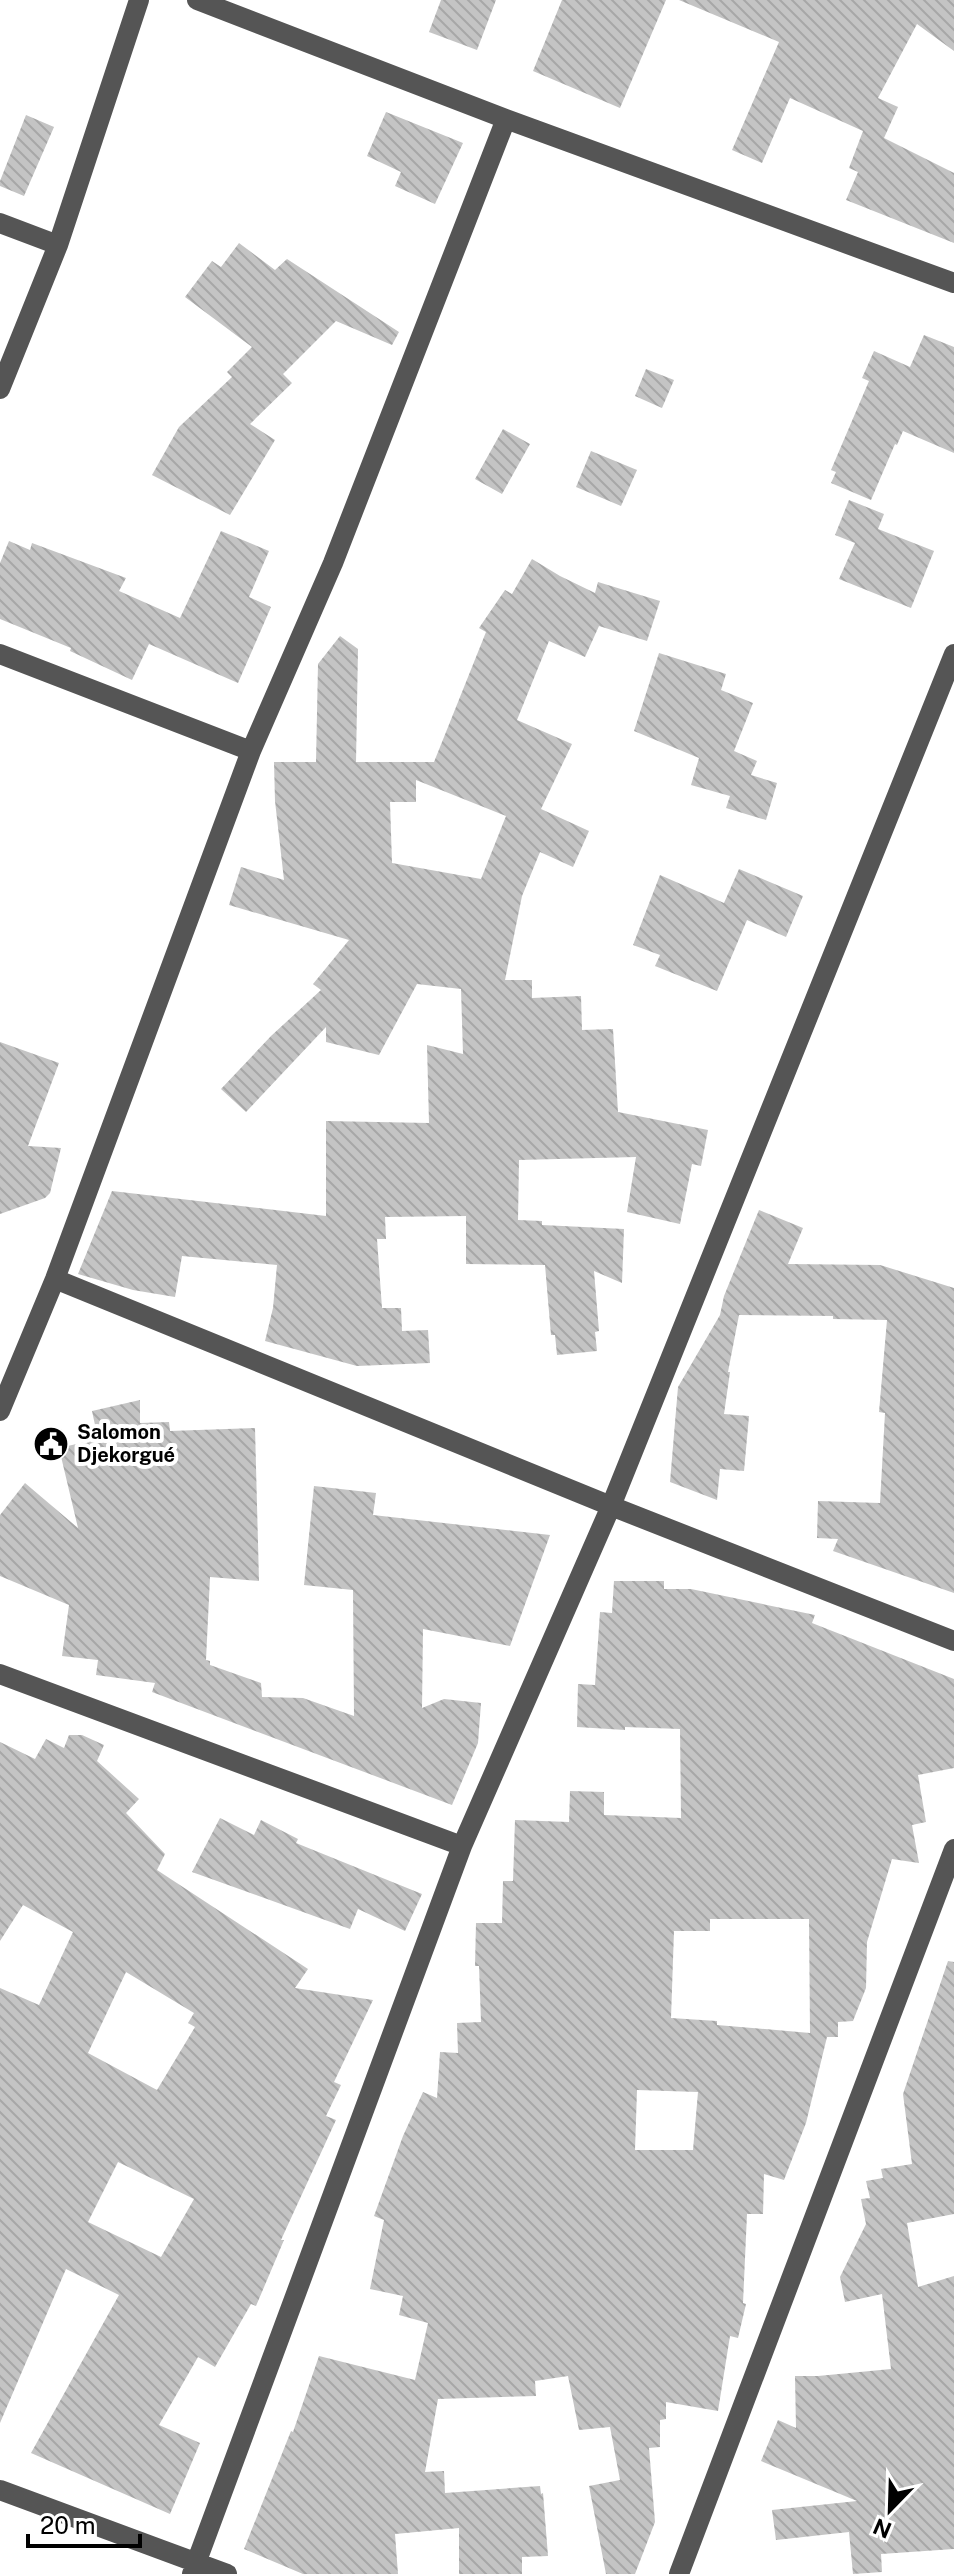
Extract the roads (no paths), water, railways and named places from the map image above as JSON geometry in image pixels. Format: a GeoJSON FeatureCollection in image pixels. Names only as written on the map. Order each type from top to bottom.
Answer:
{"type":"FeatureCollection","features":[{"type":"Feature","properties":{"kind":"street"},"geometry":{"type":"LineString","coordinates":[[0,389],[58,245],[139,0]]}},
{"type":"Feature","properties":{"kind":"street"},"geometry":{"type":"LineString","coordinates":[[197,0],[506,119],[954,283]]}},
{"type":"Feature","properties":{"kind":"street"},"geometry":{"type":"LineString","coordinates":[[0,1411],[55,1279],[251,751],[333,563],[506,119]]}},
{"type":"Feature","properties":{"kind":"street"},"geometry":{"type":"LineString","coordinates":[[0,223],[58,245]]}},
{"type":"Feature","properties":{"kind":"street"},"geometry":{"type":"LineString","coordinates":[[0,654],[251,751]]}},
{"type":"Feature","properties":{"kind":"street"},"geometry":{"type":"LineString","coordinates":[[194,2568],[462,1846],[611,1506],[954,654]]}},
{"type":"Feature","properties":{"kind":"street"},"geometry":{"type":"LineString","coordinates":[[55,1279],[611,1506],[954,1641]]}},
{"type":"Feature","properties":{"kind":"street"},"geometry":{"type":"LineString","coordinates":[[0,1674],[462,1846]]}},
{"type":"Feature","properties":{"kind":"street"},"geometry":{"type":"LineString","coordinates":[[679,2574],[954,1849]]}},
{"type":"Feature","properties":{"kind":"street"},"geometry":{"type":"LineString","coordinates":[[0,2490],[194,2568],[227,2574]]}},
{"type":"Feature","properties":{"kind":"place","name":"Salomon Djekorgué"},"geometry":{"type":"Point","coordinates":[51,1444]}}]}
